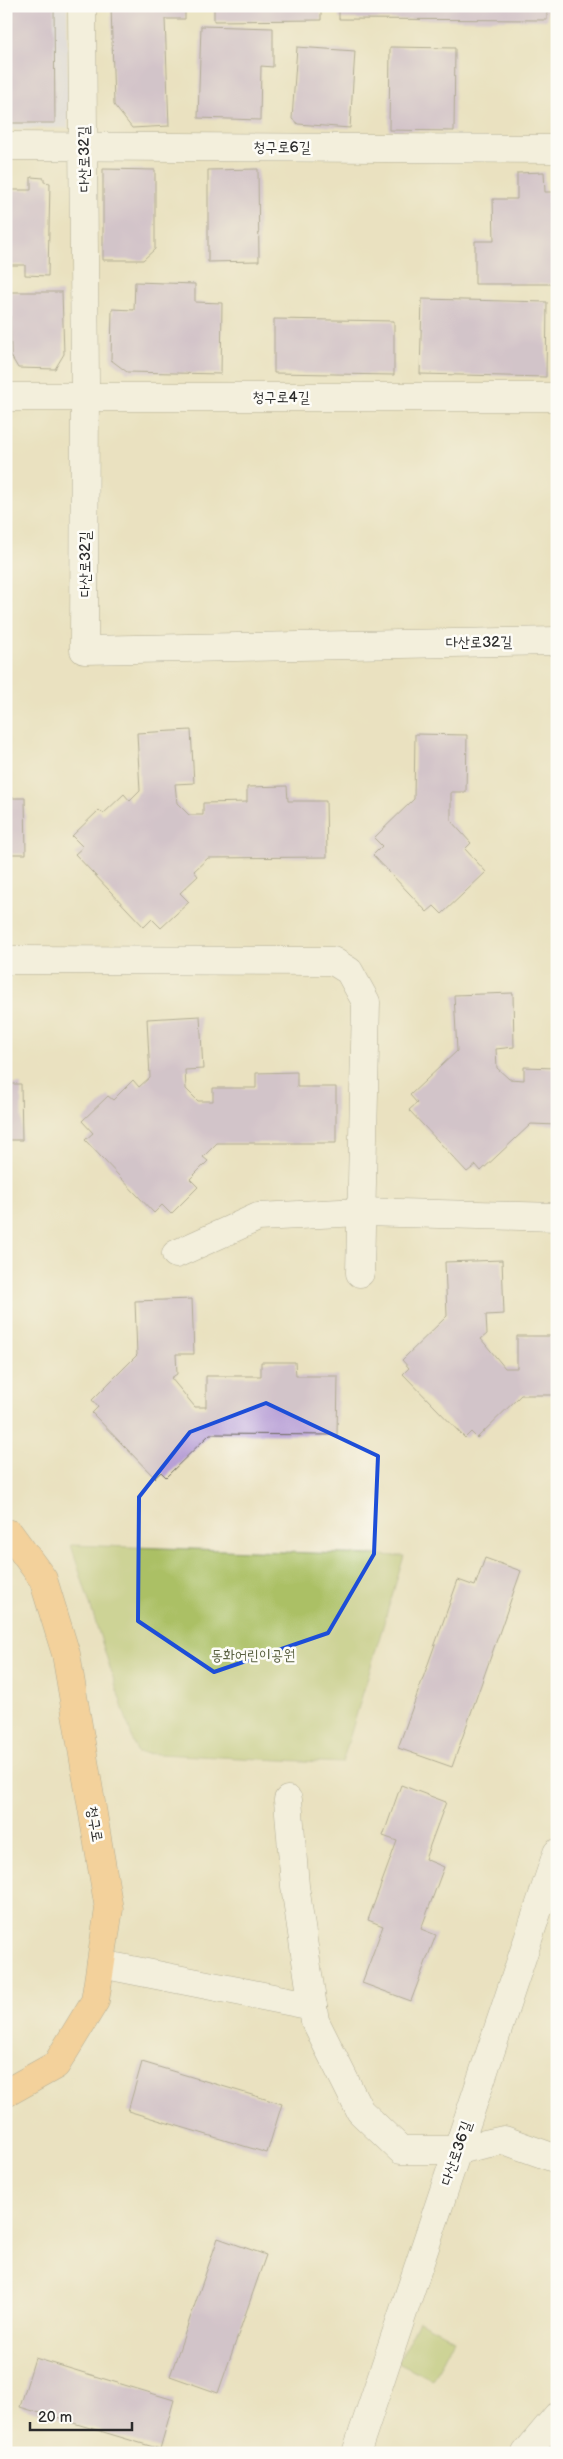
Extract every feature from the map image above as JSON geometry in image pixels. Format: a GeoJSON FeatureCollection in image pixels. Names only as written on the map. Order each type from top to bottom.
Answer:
{"type":"FeatureCollection","features":[{"type":"Feature","properties":{"kind":"main road","name":"청구로"},"geometry":{"type":"LineString","coordinates":[[6,1533],[10,1534],[43,1579],[66,1654],[109,1909],[95,2001],[56,2065],[6,2093]]}},
{"type":"Feature","properties":{"kind":"street","name":"다산로32길"},"geometry":{"type":"LineString","coordinates":[[82,6],[85,397],[84,650],[557,641]]}},
{"type":"Feature","properties":{"kind":"street","name":"청구로6길"},"geometry":{"type":"LineString","coordinates":[[6,146],[84,145],[557,150]]}},
{"type":"Feature","properties":{"kind":"street","name":"청구로4길"},"geometry":{"type":"LineString","coordinates":[[6,397],[557,398]]}},
{"type":"Feature","properties":{"kind":"street"},"geometry":{"type":"LineString","coordinates":[[6,960],[333,961],[349,971],[366,1002],[360,1273]]}},
{"type":"Feature","properties":{"kind":"street"},"geometry":{"type":"LineString","coordinates":[[176,1254],[258,1217],[361,1212],[557,1217]]}},
{"type":"Feature","properties":{"kind":"street"},"geometry":{"type":"LineString","coordinates":[[288,1800],[295,1886],[315,2021],[360,2111],[401,2150],[457,2150],[504,2140],[557,2159]]}},
{"type":"Feature","properties":{"kind":"street","name":"다산로36길"},"geometry":{"type":"LineString","coordinates":[[356,2453],[557,1853]]}},
{"type":"Feature","properties":{"kind":"street"},"geometry":{"type":"LineString","coordinates":[[101,1964],[312,2006]]}},
{"type":"Feature","properties":{"kind":"street"},"geometry":{"type":"LineString","coordinates":[[526,2453],[557,2416]]}},
{"type":"Feature","properties":{"kind":"highlighted area"},"geometry":{"type":"Polygon","coordinates":[[[266,1403],[378,1456],[374,1554],[328,1633],[214,1672],[138,1621],[139,1497],[190,1432],[266,1403]]]}},
{"type":"Feature","properties":{"kind":"shaded area"},"geometry":{"type":"Polygon","coordinates":[[[6,6],[67,6],[68,128],[6,129],[6,6]]]}},
{"type":"Feature","properties":{"kind":"green space","name":"동화어린이공원"},"geometry":{"type":"Polygon","coordinates":[[[71,1545],[404,1556],[342,1763],[137,1753],[71,1545]]]}},
{"type":"Feature","properties":{"kind":"green space"},"geometry":{"type":"Polygon","coordinates":[[[419,2321],[454,2339],[433,2380],[398,2362],[419,2321]]]}},
{"type":"Feature","properties":{"kind":"building"},"geometry":{"type":"Polygon","coordinates":[[[6,6],[54,6],[55,123],[6,123],[6,6]]]}},
{"type":"Feature","properties":{"kind":"building"},"geometry":{"type":"Polygon","coordinates":[[[111,6],[185,6],[185,19],[165,19],[169,126],[132,128],[114,105],[111,6]]]}},
{"type":"Feature","properties":{"kind":"building"},"geometry":{"type":"Polygon","coordinates":[[[214,6],[321,6],[321,20],[214,21],[214,6]]]}},
{"type":"Feature","properties":{"kind":"building"},"geometry":{"type":"Polygon","coordinates":[[[339,6],[547,6],[547,20],[339,19],[339,6]]]}},
{"type":"Feature","properties":{"kind":"building"},"geometry":{"type":"Polygon","coordinates":[[[201,26],[273,28],[273,67],[261,66],[260,120],[198,118],[201,26]]]}},
{"type":"Feature","properties":{"kind":"building"},"geometry":{"type":"Polygon","coordinates":[[[297,47],[355,51],[350,128],[298,124],[292,119],[297,47]]]}},
{"type":"Feature","properties":{"kind":"building"},"geometry":{"type":"Polygon","coordinates":[[[390,47],[455,48],[454,131],[389,130],[390,47]]]}},
{"type":"Feature","properties":{"kind":"building"},"geometry":{"type":"Polygon","coordinates":[[[103,169],[155,170],[155,249],[143,260],[103,260],[103,169]]]}},
{"type":"Feature","properties":{"kind":"building"},"geometry":{"type":"Polygon","coordinates":[[[258,169],[259,261],[208,262],[208,170],[258,169]]]}},
{"type":"Feature","properties":{"kind":"building"},"geometry":{"type":"Polygon","coordinates":[[[544,172],[545,192],[553,192],[554,284],[475,284],[475,241],[494,241],[493,199],[517,199],[517,173],[544,172]]]}},
{"type":"Feature","properties":{"kind":"building"},"geometry":{"type":"Polygon","coordinates":[[[31,177],[44,178],[44,182],[50,183],[48,276],[25,275],[25,265],[6,265],[6,190],[31,190],[31,177]]]}},
{"type":"Feature","properties":{"kind":"building"},"geometry":{"type":"Polygon","coordinates":[[[135,282],[195,284],[195,302],[222,303],[221,374],[127,372],[111,360],[112,309],[134,310],[135,282]]]}},
{"type":"Feature","properties":{"kind":"building"},"geometry":{"type":"Polygon","coordinates":[[[10,292],[62,292],[64,354],[55,369],[18,368],[11,356],[10,292]]]}},
{"type":"Feature","properties":{"kind":"building"},"geometry":{"type":"Polygon","coordinates":[[[422,299],[547,302],[546,377],[420,374],[422,299]]]}},
{"type":"Feature","properties":{"kind":"building"},"geometry":{"type":"Polygon","coordinates":[[[274,319],[394,321],[394,375],[274,373],[274,319]]]}},
{"type":"Feature","properties":{"kind":"building"},"geometry":{"type":"Polygon","coordinates":[[[191,730],[194,783],[175,784],[177,803],[189,815],[203,815],[203,803],[247,802],[247,787],[287,786],[288,801],[326,801],[327,857],[208,858],[194,871],[198,876],[180,893],[189,902],[161,928],[152,919],[144,927],[75,854],[83,847],[72,836],[99,810],[103,814],[124,794],[130,801],[140,791],[137,733],[191,730]]]}},
{"type":"Feature","properties":{"kind":"building"},"geometry":{"type":"Polygon","coordinates":[[[415,734],[467,735],[466,792],[451,792],[451,821],[471,843],[465,849],[486,872],[442,914],[434,906],[427,912],[373,855],[382,846],[374,838],[414,799],[415,734]]]}},
{"type":"Feature","properties":{"kind":"building"},"geometry":{"type":"Polygon","coordinates":[[[6,798],[25,798],[26,854],[6,854],[6,798]]]}},
{"type":"Feature","properties":{"kind":"building"},"geometry":{"type":"Polygon","coordinates":[[[513,993],[514,1047],[496,1049],[497,1068],[509,1079],[524,1080],[524,1067],[557,1068],[557,1125],[531,1124],[481,1171],[476,1165],[467,1172],[409,1110],[417,1103],[410,1095],[457,1051],[454,995],[513,993]]]}},
{"type":"Feature","properties":{"kind":"building"},"geometry":{"type":"Polygon","coordinates":[[[200,1016],[203,1069],[185,1070],[186,1089],[198,1101],[213,1101],[213,1088],[256,1088],[256,1073],[297,1072],[297,1087],[336,1087],[336,1143],[217,1143],[203,1157],[208,1161],[190,1179],[198,1187],[171,1214],[162,1205],[154,1213],[85,1140],[93,1133],[82,1121],[108,1096],[113,1100],[133,1080],[139,1087],[150,1077],[147,1019],[200,1016]]]}},
{"type":"Feature","properties":{"kind":"building"},"geometry":{"type":"Polygon","coordinates":[[[6,1084],[21,1084],[22,1140],[6,1140],[6,1084]]]}},
{"type":"Feature","properties":{"kind":"building"},"geometry":{"type":"Polygon","coordinates":[[[502,1260],[504,1314],[486,1315],[487,1334],[481,1339],[505,1368],[517,1368],[517,1336],[557,1336],[557,1395],[521,1395],[477,1438],[471,1432],[465,1438],[403,1374],[409,1368],[402,1360],[447,1316],[445,1262],[502,1260]]]}},
{"type":"Feature","properties":{"kind":"building"},"geometry":{"type":"Polygon","coordinates":[[[192,1299],[194,1354],[176,1354],[177,1374],[171,1378],[195,1407],[206,1407],[206,1376],[261,1376],[261,1362],[295,1362],[296,1376],[338,1376],[337,1435],[210,1434],[166,1477],[161,1472],[155,1478],[92,1413],[98,1407],[92,1400],[137,1355],[135,1301],[192,1299]]]}},
{"type":"Feature","properties":{"kind":"building"},"geometry":{"type":"Polygon","coordinates":[[[485,1558],[521,1571],[452,1767],[398,1748],[458,1580],[475,1586],[485,1558]]]}},
{"type":"Feature","properties":{"kind":"building"},"geometry":{"type":"Polygon","coordinates":[[[401,1785],[446,1802],[425,1859],[444,1867],[421,1929],[436,1935],[411,2001],[362,1983],[383,1926],[368,1920],[397,1841],[383,1836],[401,1785]]]}},
{"type":"Feature","properties":{"kind":"building"},"geometry":{"type":"Polygon","coordinates":[[[142,2062],[282,2104],[267,2153],[128,2111],[142,2062]]]}},
{"type":"Feature","properties":{"kind":"building"},"geometry":{"type":"Polygon","coordinates":[[[218,2238],[266,2255],[218,2393],[170,2376],[218,2238]]]}},
{"type":"Feature","properties":{"kind":"building"},"geometry":{"type":"Polygon","coordinates":[[[35,2358],[174,2400],[160,2449],[20,2407],[35,2358]]]}}]}
